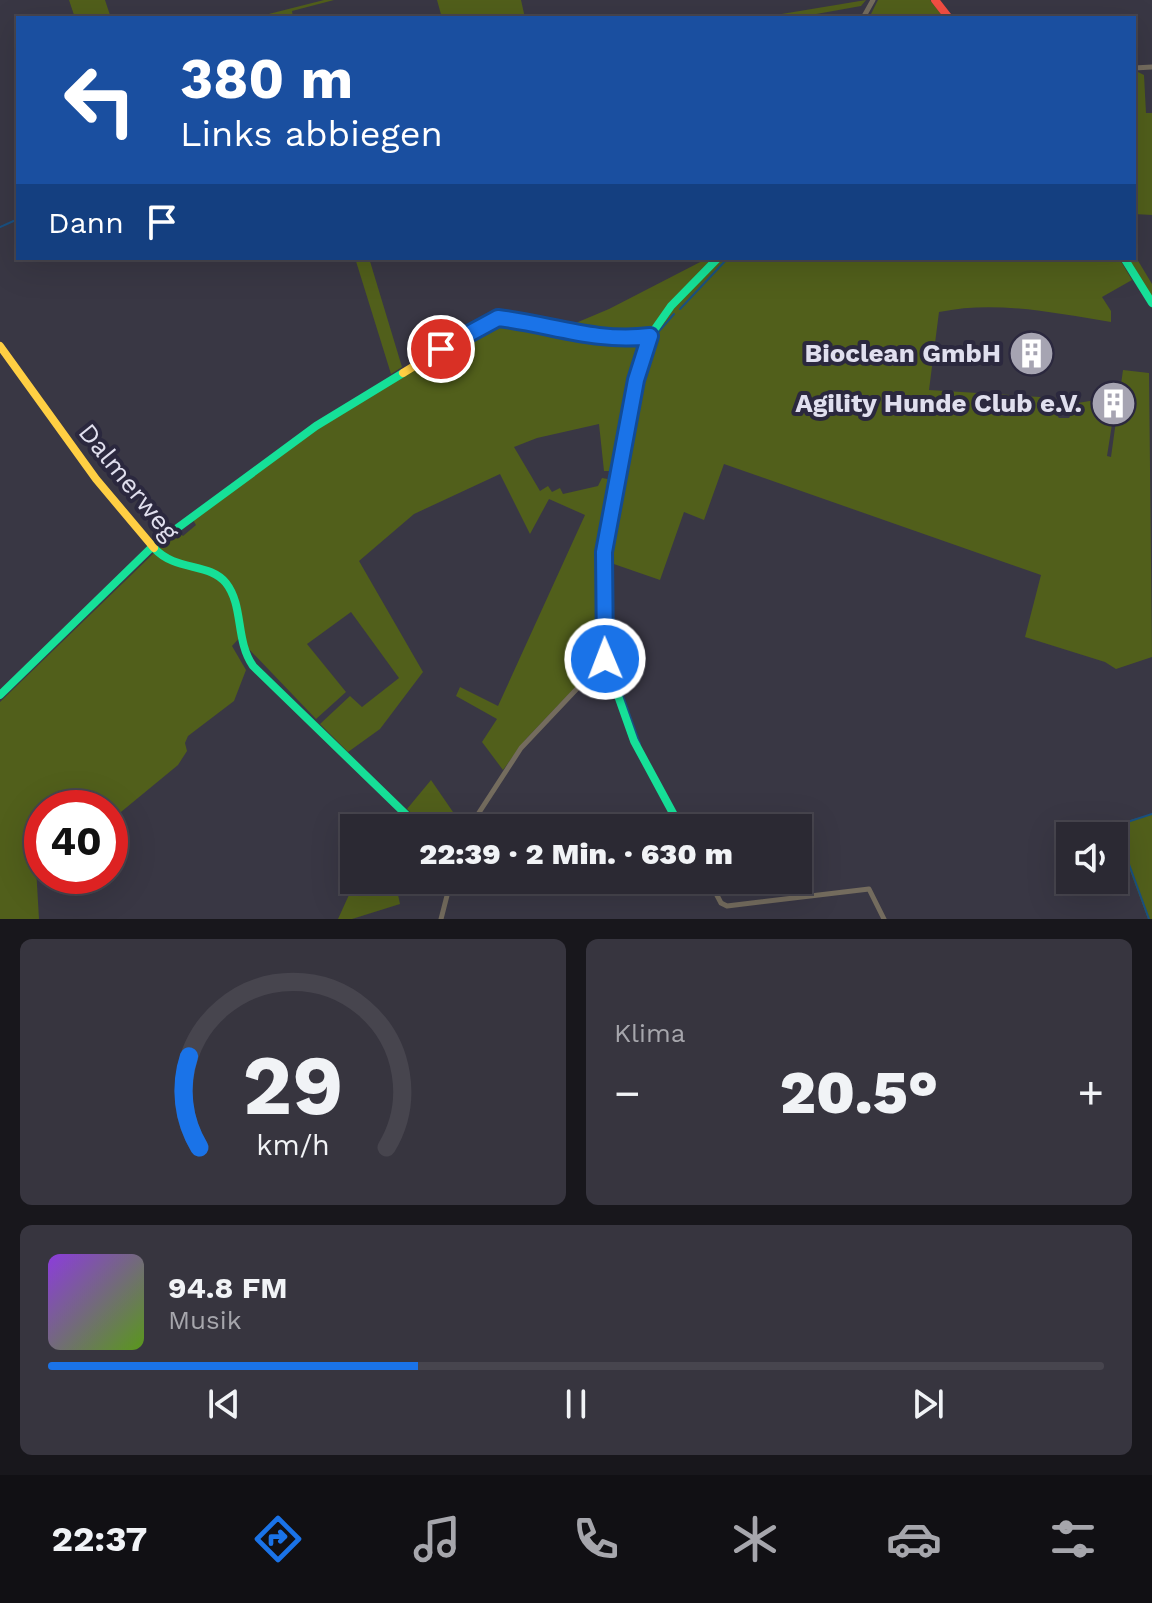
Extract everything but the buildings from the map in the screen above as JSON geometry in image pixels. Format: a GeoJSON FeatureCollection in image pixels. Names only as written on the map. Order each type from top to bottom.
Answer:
{"type":"FeatureCollection","features":[{"type":"Feature","properties":{"kind":"street"},"geometry":{"type":"LineString","coordinates":[[935,0],[947,16]]}},
{"type":"Feature","properties":{"kind":"street"},"geometry":{"type":"LineString","coordinates":[[673,814],[634,741],[605,659],[604,552],[636,380],[650,336],[671,306],[716,260]]}},
{"type":"Feature","properties":{"kind":"street"},"geometry":{"type":"LineString","coordinates":[[1125,260],[1152,303]]}},
{"type":"Feature","properties":{"kind":"street"},"geometry":{"type":"LineString","coordinates":[[0,695],[153,546],[316,426],[489,320],[502,319],[612,339],[650,336]]}},
{"type":"Feature","properties":{"kind":"street","name":"Dalmerweg"},"geometry":{"type":"LineString","coordinates":[[0,346],[89,467],[153,546],[172,565],[206,570],[221,578],[232,594],[237,638],[245,657],[406,814]]}},
{"type":"Feature","properties":{"kind":"street"},"geometry":{"type":"LineString","coordinates":[[478,814],[521,748],[605,659]]}},
{"type":"Feature","properties":{"kind":"street"},"geometry":{"type":"LineString","coordinates":[[716,894],[721,903],[727,906],[869,889],[884,919]]}},
{"type":"Feature","properties":{"kind":"street"},"geometry":{"type":"LineString","coordinates":[[441,919],[447,894]]}},
{"type":"Feature","properties":{"kind":"green space"},"geometry":{"type":"Polygon","coordinates":[[[69,0],[105,0],[110,16],[74,16],[69,0]]]}},
{"type":"Feature","properties":{"kind":"green space"},"geometry":{"type":"Polygon","coordinates":[[[334,0],[292,11],[293,16],[261,16],[334,0]]]}},
{"type":"Feature","properties":{"kind":"green space"},"geometry":{"type":"Polygon","coordinates":[[[437,0],[521,0],[525,16],[441,16],[437,0]]]}},
{"type":"Feature","properties":{"kind":"green space"},"geometry":{"type":"Polygon","coordinates":[[[866,0],[861,6],[805,16],[769,16],[866,0]]]}},
{"type":"Feature","properties":{"kind":"green space"},"geometry":{"type":"Polygon","coordinates":[[[878,0],[930,0],[942,16],[870,16],[878,0]]]}},
{"type":"Feature","properties":{"kind":"green space"},"geometry":{"type":"Polygon","coordinates":[[[1136,71],[1144,75],[1146,113],[1152,113],[1152,215],[1136,214],[1136,71]]]}},
{"type":"Feature","properties":{"kind":"green space"},"geometry":{"type":"Polygon","coordinates":[[[1136,257],[1152,284],[1152,297],[1128,260],[1136,260],[1136,257]]]}},
{"type":"Feature","properties":{"kind":"green space"},"geometry":{"type":"Polygon","coordinates":[[[356,260],[370,260],[402,367],[391,374],[356,260]]]}},
{"type":"Feature","properties":{"kind":"green space"},"geometry":{"type":"Polygon","coordinates":[[[704,260],[1120,260],[1132,280],[1102,297],[1111,311],[1111,322],[1003,308],[939,312],[929,390],[1056,398],[1055,413],[1059,418],[1069,418],[1078,403],[1101,399],[1102,410],[1113,418],[1107,456],[1111,457],[1123,370],[1149,373],[1152,657],[1116,669],[1105,662],[1025,637],[1041,575],[724,464],[704,520],[684,512],[660,580],[608,562],[612,524],[623,489],[629,428],[623,424],[618,471],[604,471],[599,424],[537,438],[514,447],[540,491],[548,486],[552,492],[560,488],[563,494],[598,486],[602,478],[618,481],[602,551],[601,653],[589,673],[526,739],[503,770],[482,742],[497,719],[456,696],[460,687],[498,706],[585,515],[549,499],[530,534],[500,474],[414,514],[359,561],[423,672],[380,729],[348,752],[320,724],[350,696],[362,707],[399,678],[351,612],[307,644],[346,692],[316,719],[246,646],[243,634],[232,646],[246,670],[234,701],[188,736],[185,743],[187,751],[178,765],[128,806],[128,790],[24,790],[24,894],[38,894],[39,919],[0,919],[0,702],[178,532],[183,536],[196,525],[193,520],[317,427],[490,322],[503,321],[552,333],[609,309],[704,260]]]}},
{"type":"Feature","properties":{"kind":"green space"},"geometry":{"type":"Polygon","coordinates":[[[431,780],[454,814],[412,814],[407,809],[431,780]]]}},
{"type":"Feature","properties":{"kind":"green space"},"geometry":{"type":"Polygon","coordinates":[[[1152,814],[1152,919],[1148,919],[1128,865],[1128,822],[1124,822],[1152,814]]]}},
{"type":"Feature","properties":{"kind":"green space"},"geometry":{"type":"Polygon","coordinates":[[[349,894],[398,894],[400,904],[352,919],[338,919],[349,894]]]}},
{"type":"Feature","properties":{"kind":"waterway"},"geometry":{"type":"LineString","coordinates":[[0,227],[16,220]]}},
{"type":"Feature","properties":{"kind":"waterway"},"geometry":{"type":"LineString","coordinates":[[680,309],[726,260]]}},
{"type":"Feature","properties":{"kind":"waterway"},"geometry":{"type":"LineString","coordinates":[[653,338],[674,314]]}},
{"type":"Feature","properties":{"kind":"waterway"},"geometry":{"type":"LineString","coordinates":[[625,422],[632,381],[644,342]]}},
{"type":"Feature","properties":{"kind":"waterway"},"geometry":{"type":"LineString","coordinates":[[600,645],[600,552],[610,503]]}},
{"type":"Feature","properties":{"kind":"waterway"},"geometry":{"type":"LineString","coordinates":[[611,662],[640,744]]}},
{"type":"Feature","properties":{"kind":"waterway"},"geometry":{"type":"LineString","coordinates":[[1149,919],[1115,826],[1152,814]]}},
{"type":"Feature","properties":{"kind":"traffic: fast"},"geometry":{"type":"LineString","coordinates":[[673,814],[634,741],[605,659],[604,552],[636,380],[650,336],[671,306],[716,260]]}},
{"type":"Feature","properties":{"kind":"traffic: fast"},"geometry":{"type":"LineString","coordinates":[[1125,260],[1152,303]]}},
{"type":"Feature","properties":{"kind":"traffic: fast"},"geometry":{"type":"LineString","coordinates":[[0,695],[153,546],[316,426],[403,373]]}},
{"type":"Feature","properties":{"kind":"traffic: fast"},"geometry":{"type":"LineString","coordinates":[[154,548],[172,561],[211,572],[226,583],[232,592],[247,656],[253,666],[406,814]]}},
{"type":"Feature","properties":{"kind":"traffic: slow"},"geometry":{"type":"LineString","coordinates":[[403,373],[489,320],[502,319],[612,339],[650,336]]}},
{"type":"Feature","properties":{"kind":"traffic: slow"},"geometry":{"type":"LineString","coordinates":[[0,346],[96,479],[154,548]]}},
{"type":"Feature","properties":{"kind":"traffic: jam"},"geometry":{"type":"LineString","coordinates":[[935,0],[947,16]]}},
{"type":"Feature","properties":{"kind":"place","name":"Bioclean GmbH"},"geometry":{"type":"Point","coordinates":[1032,353]}},
{"type":"Feature","properties":{"kind":"place","name":"Agility Hunde Club e.V."},"geometry":{"type":"Point","coordinates":[1113,403]}},
{"type":"Feature","properties":{"kind":"route"},"geometry":{"type":"LineString","coordinates":[[441,349],[489,320],[498,318],[612,339],[650,336],[636,380],[618,493],[604,552],[605,659]]}}]}
